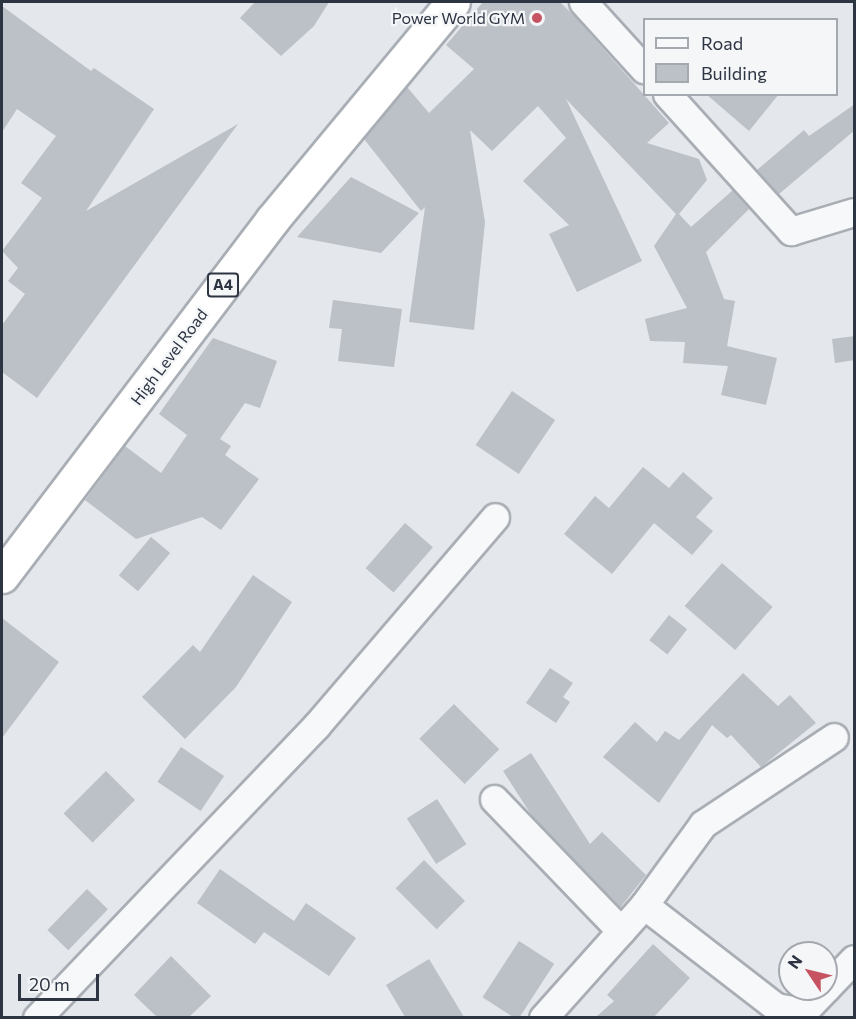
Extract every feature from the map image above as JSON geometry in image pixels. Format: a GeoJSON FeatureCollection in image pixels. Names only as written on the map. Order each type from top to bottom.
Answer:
{"type":"FeatureCollection","features":[{"type":"Feature","properties":{"kind":"highway","name":"High Level Road"},"geometry":{"type":"LineString","coordinates":[[2,543],[256,207],[426,2]]}},
{"type":"Feature","properties":{"kind":"highway","name":"High Level Road"},"geometry":{"type":"LineString","coordinates":[[2,576],[272,220],[453,2]]}},
{"type":"Feature","properties":{"kind":"street"},"geometry":{"type":"LineString","coordinates":[[583,2],[643,67]]}},
{"type":"Feature","properties":{"kind":"street"},"geometry":{"type":"LineString","coordinates":[[669,96],[791,231],[855,212]]}},
{"type":"Feature","properties":{"kind":"street"},"geometry":{"type":"LineString","coordinates":[[37,1017],[316,726],[495,517]]}},
{"type":"Feature","properties":{"kind":"street"},"geometry":{"type":"LineString","coordinates":[[543,1017],[644,905],[703,824],[834,737]]}},
{"type":"Feature","properties":{"kind":"street"},"geometry":{"type":"LineString","coordinates":[[494,799],[621,931]]}},
{"type":"Feature","properties":{"kind":"street"},"geometry":{"type":"LineString","coordinates":[[644,905],[776,1007],[803,1012],[814,1001]]}},
{"type":"Feature","properties":{"kind":"street"},"geometry":{"type":"LineString","coordinates":[[838,976],[855,958]]}},
{"type":"Feature","properties":{"kind":"building"},"geometry":{"type":"Polygon","coordinates":[[[255,2],[329,2],[314,26],[281,56],[240,18],[255,2]]]}},
{"type":"Feature","properties":{"kind":"building"},"geometry":{"type":"Polygon","coordinates":[[[483,2],[560,2],[669,123],[647,143],[699,159],[707,180],[679,214],[691,227],[733,190],[749,209],[706,252],[724,299],[735,301],[727,346],[777,358],[766,405],[721,395],[728,366],[683,363],[685,342],[650,341],[645,319],[687,308],[654,246],[676,214],[566,99],[642,261],[577,292],[549,234],[569,225],[523,181],[566,138],[538,106],[492,151],[470,130],[485,222],[474,330],[409,322],[425,207],[421,211],[364,139],[407,87],[429,113],[474,69],[446,45],[483,2]]]}},
{"type":"Feature","properties":{"kind":"building"},"geometry":{"type":"Polygon","coordinates":[[[2,6],[91,71],[94,68],[154,109],[86,211],[238,124],[37,398],[2,372],[2,325],[25,294],[8,281],[18,268],[2,251],[42,198],[21,183],[56,136],[17,109],[2,132],[2,6]]]}},
{"type":"Feature","properties":{"kind":"building"},"geometry":{"type":"Polygon","coordinates":[[[708,96],[777,96],[749,131],[708,96]]]}},
{"type":"Feature","properties":{"kind":"building"},"geometry":{"type":"Polygon","coordinates":[[[855,104],[855,130],[779,194],[757,170],[804,130],[809,136],[855,104]]]}},
{"type":"Feature","properties":{"kind":"building"},"geometry":{"type":"Polygon","coordinates":[[[351,177],[419,213],[381,253],[297,237],[351,177]]]}},
{"type":"Feature","properties":{"kind":"building"},"geometry":{"type":"Polygon","coordinates":[[[333,300],[402,309],[394,367],[338,361],[342,329],[329,328],[333,300]]]}},
{"type":"Feature","properties":{"kind":"building"},"geometry":{"type":"Polygon","coordinates":[[[855,336],[855,360],[835,363],[832,339],[855,336]]]}},
{"type":"Feature","properties":{"kind":"building"},"geometry":{"type":"Polygon","coordinates":[[[213,338],[277,361],[260,408],[245,403],[220,439],[231,446],[225,455],[259,479],[221,530],[202,517],[136,539],[85,500],[125,446],[161,473],[187,435],[159,414],[213,338]]]}},
{"type":"Feature","properties":{"kind":"building"},"geometry":{"type":"Polygon","coordinates":[[[512,391],[555,420],[519,474],[476,445],[512,391]]]}},
{"type":"Feature","properties":{"kind":"building"},"geometry":{"type":"Polygon","coordinates":[[[643,467],[669,488],[683,472],[713,498],[696,517],[713,531],[692,555],[654,523],[612,574],[564,534],[595,496],[609,508],[643,467]]]}},
{"type":"Feature","properties":{"kind":"building"},"geometry":{"type":"Polygon","coordinates":[[[405,523],[433,547],[394,593],[366,568],[405,523]]]}},
{"type":"Feature","properties":{"kind":"building"},"geometry":{"type":"Polygon","coordinates":[[[151,537],[170,553],[138,591],[119,575],[151,537]]]}},
{"type":"Feature","properties":{"kind":"building"},"geometry":{"type":"Polygon","coordinates":[[[722,563],[773,607],[735,650],[685,606],[722,563]]]}},
{"type":"Feature","properties":{"kind":"building"},"geometry":{"type":"Polygon","coordinates":[[[253,575],[292,602],[236,687],[185,739],[142,697],[193,645],[200,652],[253,575]]]}},
{"type":"Feature","properties":{"kind":"building"},"geometry":{"type":"Polygon","coordinates":[[[669,615],[687,629],[667,654],[649,640],[669,615]]]}},
{"type":"Feature","properties":{"kind":"building"},"geometry":{"type":"Polygon","coordinates":[[[2,618],[59,662],[2,738],[2,618]]]}},
{"type":"Feature","properties":{"kind":"building"},"geometry":{"type":"Polygon","coordinates":[[[550,668],[573,683],[563,697],[570,702],[556,723],[526,703],[550,668]]]}},
{"type":"Feature","properties":{"kind":"building"},"geometry":{"type":"Polygon","coordinates":[[[743,673],[778,706],[790,695],[816,723],[761,767],[731,735],[727,738],[712,725],[659,803],[603,757],[635,722],[657,742],[665,731],[679,740],[743,673]]]}},
{"type":"Feature","properties":{"kind":"building"},"geometry":{"type":"Polygon","coordinates":[[[454,704],[499,749],[465,784],[419,739],[454,704]]]}},
{"type":"Feature","properties":{"kind":"building"},"geometry":{"type":"Polygon","coordinates":[[[181,747],[224,776],[201,811],[158,782],[181,747]]]}},
{"type":"Feature","properties":{"kind":"building"},"geometry":{"type":"Polygon","coordinates":[[[531,753],[590,844],[602,832],[646,875],[620,908],[532,816],[503,771],[531,753]]]}},
{"type":"Feature","properties":{"kind":"building"},"geometry":{"type":"Polygon","coordinates":[[[106,771],[135,800],[93,842],[64,813],[106,771]]]}},
{"type":"Feature","properties":{"kind":"building"},"geometry":{"type":"Polygon","coordinates":[[[437,799],[466,844],[436,864],[407,819],[437,799]]]}},
{"type":"Feature","properties":{"kind":"building"},"geometry":{"type":"Polygon","coordinates":[[[424,860],[465,901],[437,929],[396,888],[424,860]]]}},
{"type":"Feature","properties":{"kind":"building"},"geometry":{"type":"Polygon","coordinates":[[[220,869],[294,921],[306,903],[356,938],[329,976],[264,932],[255,944],[197,903],[220,869]]]}},
{"type":"Feature","properties":{"kind":"building"},"geometry":{"type":"Polygon","coordinates":[[[87,889],[108,909],[68,950],[47,930],[87,889]]]}},
{"type":"Feature","properties":{"kind":"building"},"geometry":{"type":"Polygon","coordinates":[[[519,941],[554,964],[519,1018],[515,1018],[483,997],[519,941]]]}},
{"type":"Feature","properties":{"kind":"building"},"geometry":{"type":"Polygon","coordinates":[[[653,944],[690,978],[654,1017],[596,1017],[614,1001],[607,995],[653,944]]]}},
{"type":"Feature","properties":{"kind":"building"},"geometry":{"type":"Polygon","coordinates":[[[171,956],[211,996],[189,1017],[157,1017],[134,995],[171,956]]]}},
{"type":"Feature","properties":{"kind":"building"},"geometry":{"type":"Polygon","coordinates":[[[429,959],[464,1017],[405,1017],[386,985],[429,959]]]}},
{"type":"Feature","properties":{"kind":"place","name":"Power World GYM"},"geometry":{"type":"Point","coordinates":[537,18]}}]}
